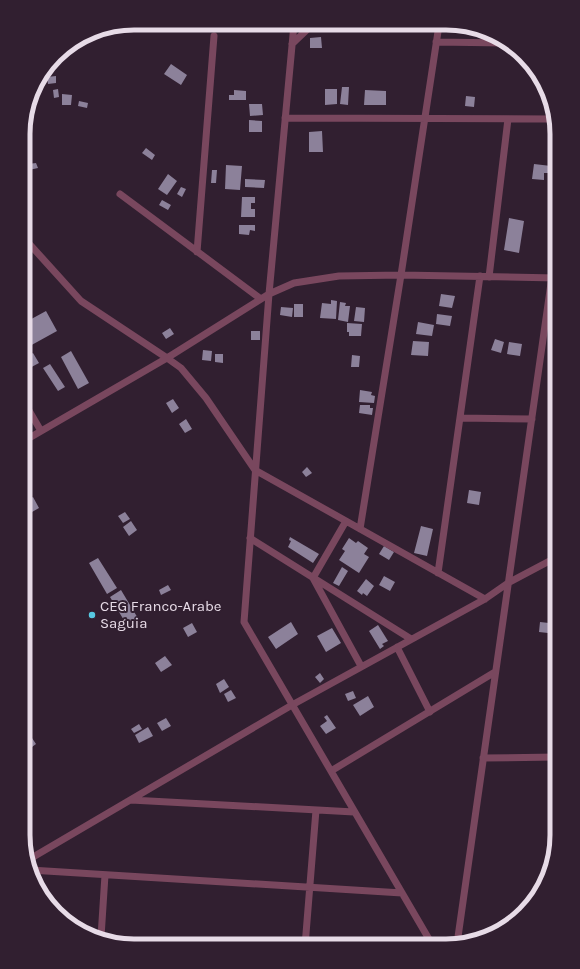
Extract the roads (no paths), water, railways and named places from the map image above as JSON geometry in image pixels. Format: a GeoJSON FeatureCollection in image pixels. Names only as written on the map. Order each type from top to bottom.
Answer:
{"type":"FeatureCollection","features":[{"type":"Feature","properties":{"kind":"street"},"geometry":{"type":"LineString","coordinates":[[293,30],[269,294],[244,622],[429,939]]}},
{"type":"Feature","properties":{"kind":"street"},"geometry":{"type":"LineString","coordinates":[[292,44],[307,30]]}},
{"type":"Feature","properties":{"kind":"street"},"geometry":{"type":"LineString","coordinates":[[360,529],[401,275],[438,30]]}},
{"type":"Feature","properties":{"kind":"street"},"geometry":{"type":"LineString","coordinates":[[197,252],[214,36]]}},
{"type":"Feature","properties":{"kind":"street"},"geometry":{"type":"LineString","coordinates":[[436,42],[496,43]]}},
{"type":"Feature","properties":{"kind":"street"},"geometry":{"type":"LineString","coordinates":[[285,118],[549,119]]}},
{"type":"Feature","properties":{"kind":"street"},"geometry":{"type":"LineString","coordinates":[[489,276],[508,119]]}},
{"type":"Feature","properties":{"kind":"street"},"geometry":{"type":"LineString","coordinates":[[120,194],[261,299]]}},
{"type":"Feature","properties":{"kind":"street"},"geometry":{"type":"LineString","coordinates":[[30,245],[81,301],[181,368],[202,393],[255,470],[485,599]]}},
{"type":"Feature","properties":{"kind":"street"},"geometry":{"type":"LineString","coordinates":[[30,437],[167,358],[269,294],[294,283],[339,276],[401,275],[550,278]]}},
{"type":"Feature","properties":{"kind":"street"},"geometry":{"type":"LineString","coordinates":[[438,573],[480,276]]}},
{"type":"Feature","properties":{"kind":"street"},"geometry":{"type":"LineString","coordinates":[[458,938],[508,583],[550,304]]}},
{"type":"Feature","properties":{"kind":"street"},"geometry":{"type":"LineString","coordinates":[[30,412],[41,431]]}},
{"type":"Feature","properties":{"kind":"street"},"geometry":{"type":"LineString","coordinates":[[460,418],[532,419]]}},
{"type":"Feature","properties":{"kind":"street"},"geometry":{"type":"LineString","coordinates":[[313,578],[346,521]]}},
{"type":"Feature","properties":{"kind":"street"},"geometry":{"type":"LineString","coordinates":[[250,538],[411,639]]}},
{"type":"Feature","properties":{"kind":"street"},"geometry":{"type":"LineString","coordinates":[[33,857],[292,705],[485,599],[508,583],[550,561]]}},
{"type":"Feature","properties":{"kind":"street"},"geometry":{"type":"LineString","coordinates":[[313,578],[361,666]]}},
{"type":"Feature","properties":{"kind":"street"},"geometry":{"type":"LineString","coordinates":[[397,647],[430,712]]}},
{"type":"Feature","properties":{"kind":"street"},"geometry":{"type":"LineString","coordinates":[[331,771],[496,672]]}},
{"type":"Feature","properties":{"kind":"street"},"geometry":{"type":"LineString","coordinates":[[483,758],[550,756]]}},
{"type":"Feature","properties":{"kind":"street"},"geometry":{"type":"LineString","coordinates":[[130,800],[354,812]]}},
{"type":"Feature","properties":{"kind":"street"},"geometry":{"type":"LineString","coordinates":[[306,939],[316,810]]}},
{"type":"Feature","properties":{"kind":"street"},"geometry":{"type":"LineString","coordinates":[[37,870],[402,893]]}},
{"type":"Feature","properties":{"kind":"street"},"geometry":{"type":"LineString","coordinates":[[101,933],[105,874]]}},
{"type":"Feature","properties":{"kind":"place","name":"CEG Franco-Arabe Saguia"},"geometry":{"type":"Point","coordinates":[92,615]}}]}
